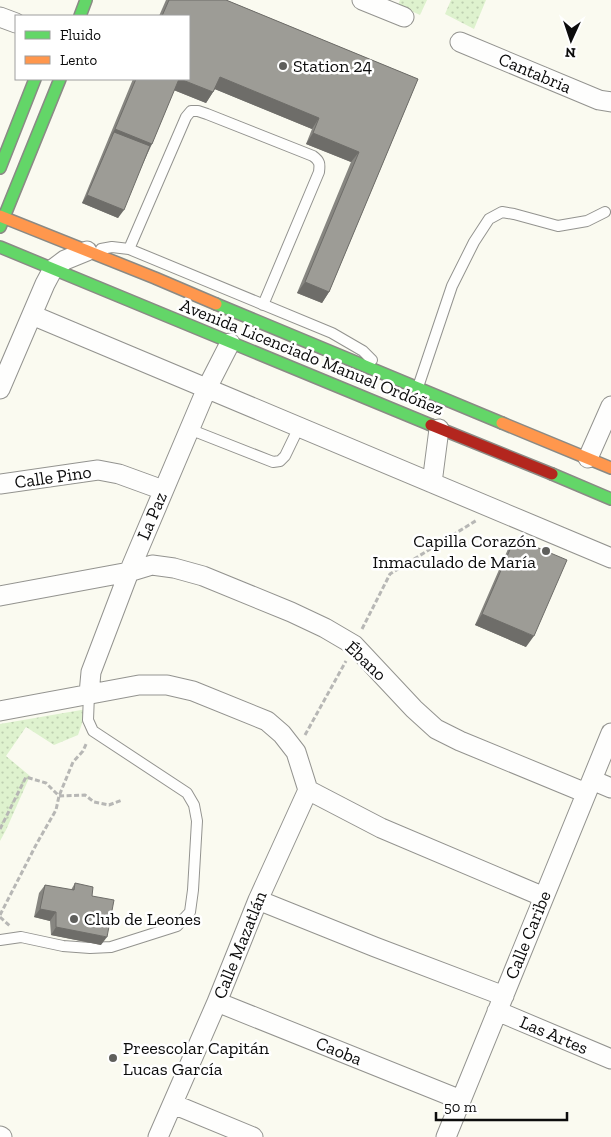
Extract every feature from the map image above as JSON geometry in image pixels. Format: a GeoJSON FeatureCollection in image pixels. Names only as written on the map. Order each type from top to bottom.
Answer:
{"type":"FeatureCollection","features":[{"type":"Feature","properties":{"kind":"main road"},"geometry":{"type":"LineString","coordinates":[[80,15],[86,0]]}},
{"type":"Feature","properties":{"kind":"main road"},"geometry":{"type":"LineString","coordinates":[[0,168],[35,80]]}},
{"type":"Feature","properties":{"kind":"main road"},"geometry":{"type":"LineString","coordinates":[[1,220],[60,80]]}},
{"type":"Feature","properties":{"kind":"main road"},"geometry":{"type":"LineString","coordinates":[[11,140],[32,148]]}},
{"type":"Feature","properties":{"kind":"main road","name":"Avenida Licenciado Manuel Ordóñez"},"geometry":{"type":"LineString","coordinates":[[1,220],[87,251],[217,305],[234,328],[439,429],[611,499]]}},
{"type":"Feature","properties":{"kind":"main road","name":"Avenida Licenciado Manuel Ordóñez"},"geometry":{"type":"LineString","coordinates":[[0,247],[156,312],[320,347],[611,468]]}},
{"type":"Feature","properties":{"kind":"main road"},"geometry":{"type":"LineString","coordinates":[[205,310],[217,305]]}},
{"type":"Feature","properties":{"kind":"main road"},"geometry":{"type":"LineString","coordinates":[[156,312],[181,310]]}},
{"type":"Feature","properties":{"kind":"main road"},"geometry":{"type":"LineString","coordinates":[[234,328],[255,340]]}},
{"type":"Feature","properties":{"kind":"main road"},"geometry":{"type":"LineString","coordinates":[[293,347],[320,347]]}},
{"type":"Feature","properties":{"kind":"street"},"geometry":{"type":"LineString","coordinates":[[362,0],[404,17]]}},
{"type":"Feature","properties":{"kind":"street"},"geometry":{"type":"LineString","coordinates":[[0,17],[15,23]]}},
{"type":"Feature","properties":{"kind":"street","name":"Cantabria"},"geometry":{"type":"LineString","coordinates":[[460,42],[599,100],[611,102]]}},
{"type":"Feature","properties":{"kind":"street"},"geometry":{"type":"LineString","coordinates":[[0,389],[45,284],[54,270],[65,260],[87,251]]}},
{"type":"Feature","properties":{"kind":"street"},"geometry":{"type":"LineString","coordinates":[[32,315],[611,558]]}},
{"type":"Feature","properties":{"kind":"street","name":"La Paz"},"geometry":{"type":"LineString","coordinates":[[90,694],[91,672],[129,572],[234,328]]}},
{"type":"Feature","properties":{"kind":"street"},"geometry":{"type":"LineString","coordinates":[[588,458],[604,439],[611,406]]}},
{"type":"Feature","properties":{"kind":"street"},"geometry":{"type":"LineString","coordinates":[[432,483],[439,429]]}},
{"type":"Feature","properties":{"kind":"street","name":"Calle Pino"},"geometry":{"type":"LineString","coordinates":[[0,484],[98,470],[119,474],[163,490]]}},
{"type":"Feature","properties":{"kind":"street","name":"Ébano"},"geometry":{"type":"LineString","coordinates":[[0,596],[129,572],[152,565],[174,568],[203,576],[291,612],[325,628],[354,645],[414,709],[436,729],[460,741],[589,787],[611,788]]}},
{"type":"Feature","properties":{"kind":"street"},"geometry":{"type":"LineString","coordinates":[[0,711],[140,684],[167,685],[193,692],[267,721],[282,734],[296,752],[308,790],[381,828],[544,896]]}},
{"type":"Feature","properties":{"kind":"street","name":"Calle Caribe"},"geometry":{"type":"LineString","coordinates":[[446,1137],[611,733]]}},
{"type":"Feature","properties":{"kind":"street","name":"Calle Mazatlán"},"geometry":{"type":"LineString","coordinates":[[158,1137],[217,1002],[258,900],[308,790]]}},
{"type":"Feature","properties":{"kind":"street","name":"Las Artes"},"geometry":{"type":"LineString","coordinates":[[258,900],[375,947],[501,1004],[611,1059]]}},
{"type":"Feature","properties":{"kind":"street","name":"Caoba"},"geometry":{"type":"LineString","coordinates":[[217,1002],[461,1100]]}},
{"type":"Feature","properties":{"kind":"street"},"geometry":{"type":"LineString","coordinates":[[173,1104],[253,1137]]}},
{"type":"Feature","properties":{"kind":"lane"},"geometry":{"type":"LineString","coordinates":[[130,249],[186,117],[191,111],[207,114],[313,156],[320,164],[319,172],[263,305]]}},
{"type":"Feature","properties":{"kind":"lane"},"geometry":{"type":"LineString","coordinates":[[417,388],[452,286],[474,242],[489,219],[502,212],[558,226],[588,221],[605,212]]}},
{"type":"Feature","properties":{"kind":"lane"},"geometry":{"type":"LineString","coordinates":[[87,251],[112,247],[130,249],[241,295],[332,333],[363,351],[391,377]]}},
{"type":"Feature","properties":{"kind":"lane"},"geometry":{"type":"LineString","coordinates":[[234,328],[241,295]]}},
{"type":"Feature","properties":{"kind":"lane"},"geometry":{"type":"LineString","coordinates":[[189,429],[274,462],[280,461],[286,456],[299,427]]}},
{"type":"Feature","properties":{"kind":"lane"},"geometry":{"type":"LineString","coordinates":[[0,940],[21,937],[63,946],[111,947],[177,926],[190,912],[197,821],[194,805],[187,792],[93,732],[88,720],[90,694]]}},
{"type":"Feature","properties":{"kind":"path"},"geometry":{"type":"LineString","coordinates":[[296,752],[390,574],[494,509]]}},
{"type":"Feature","properties":{"kind":"path"},"geometry":{"type":"LineString","coordinates":[[0,915],[56,810],[59,796],[73,762],[83,751],[93,732]]}},
{"type":"Feature","properties":{"kind":"path"},"geometry":{"type":"LineString","coordinates":[[0,829],[26,777],[46,783],[59,796],[85,795],[94,802],[109,805],[122,800]]}},
{"type":"Feature","properties":{"kind":"green space"},"geometry":{"type":"Polygon","coordinates":[[[400,0],[427,0],[420,15],[398,5],[400,0]]]}},
{"type":"Feature","properties":{"kind":"green space"},"geometry":{"type":"Polygon","coordinates":[[[451,0],[486,0],[474,29],[445,14],[451,0]]]}},
{"type":"Feature","properties":{"kind":"green space"},"geometry":{"type":"Polygon","coordinates":[[[87,709],[78,735],[54,745],[26,727],[6,756],[30,776],[0,841],[0,724],[87,709]]]}},
{"type":"Feature","properties":{"kind":"building"},"geometry":{"type":"Polygon","coordinates":[[[169,0],[226,0],[418,79],[329,292],[305,282],[359,152],[313,133],[319,118],[220,77],[213,92],[183,80],[190,80],[190,15],[162,15],[169,0]]]}},
{"type":"Feature","properties":{"kind":"building"},"geometry":{"type":"Polygon","coordinates":[[[136,80],[179,80],[152,144],[115,129],[136,80]]]}},
{"type":"Feature","properties":{"kind":"building"},"geometry":{"type":"Polygon","coordinates":[[[114,132],[150,146],[124,210],[87,195],[114,132]]]}},
{"type":"Feature","properties":{"kind":"building"},"geometry":{"type":"Polygon","coordinates":[[[515,538],[567,560],[534,636],[482,614],[515,538]]]}},
{"type":"Feature","properties":{"kind":"building","name":"Club de Leones"},"geometry":{"type":"Polygon","coordinates":[[[75,883],[93,887],[92,896],[114,900],[107,937],[56,927],[56,912],[40,909],[45,885],[74,890],[75,883]]]}},
{"type":"Feature","properties":{"kind":"traffic: fast"},"geometry":{"type":"LineString","coordinates":[[80,15],[86,0]]}},
{"type":"Feature","properties":{"kind":"traffic: fast"},"geometry":{"type":"LineString","coordinates":[[0,168],[35,80]]}},
{"type":"Feature","properties":{"kind":"traffic: fast"},"geometry":{"type":"LineString","coordinates":[[0,227],[60,80]]}},
{"type":"Feature","properties":{"kind":"traffic: fast"},"geometry":{"type":"LineString","coordinates":[[0,247],[431,425]]}},
{"type":"Feature","properties":{"kind":"traffic: fast"},"geometry":{"type":"LineString","coordinates":[[216,304],[502,423]]}},
{"type":"Feature","properties":{"kind":"traffic: fast"},"geometry":{"type":"LineString","coordinates":[[552,474],[611,499]]}},
{"type":"Feature","properties":{"kind":"traffic: slow"},"geometry":{"type":"LineString","coordinates":[[0,216],[216,304]]}},
{"type":"Feature","properties":{"kind":"traffic: slow"},"geometry":{"type":"LineString","coordinates":[[502,423],[611,468]]}},
{"type":"Feature","properties":{"kind":"traffic: jam"},"geometry":{"type":"LineString","coordinates":[[431,425],[552,474]]}},
{"type":"Feature","properties":{"kind":"place","name":"Station 24"},"geometry":{"type":"Point","coordinates":[283,66]}},
{"type":"Feature","properties":{"kind":"place","name":"Capilla Corazón Inmaculado de María"},"geometry":{"type":"Point","coordinates":[546,551]}},
{"type":"Feature","properties":{"kind":"place","name":"Club de Leones"},"geometry":{"type":"Point","coordinates":[74,919]}},
{"type":"Feature","properties":{"kind":"place","name":"Preescolar Capitán Lucas García"},"geometry":{"type":"Point","coordinates":[113,1058]}}]}
